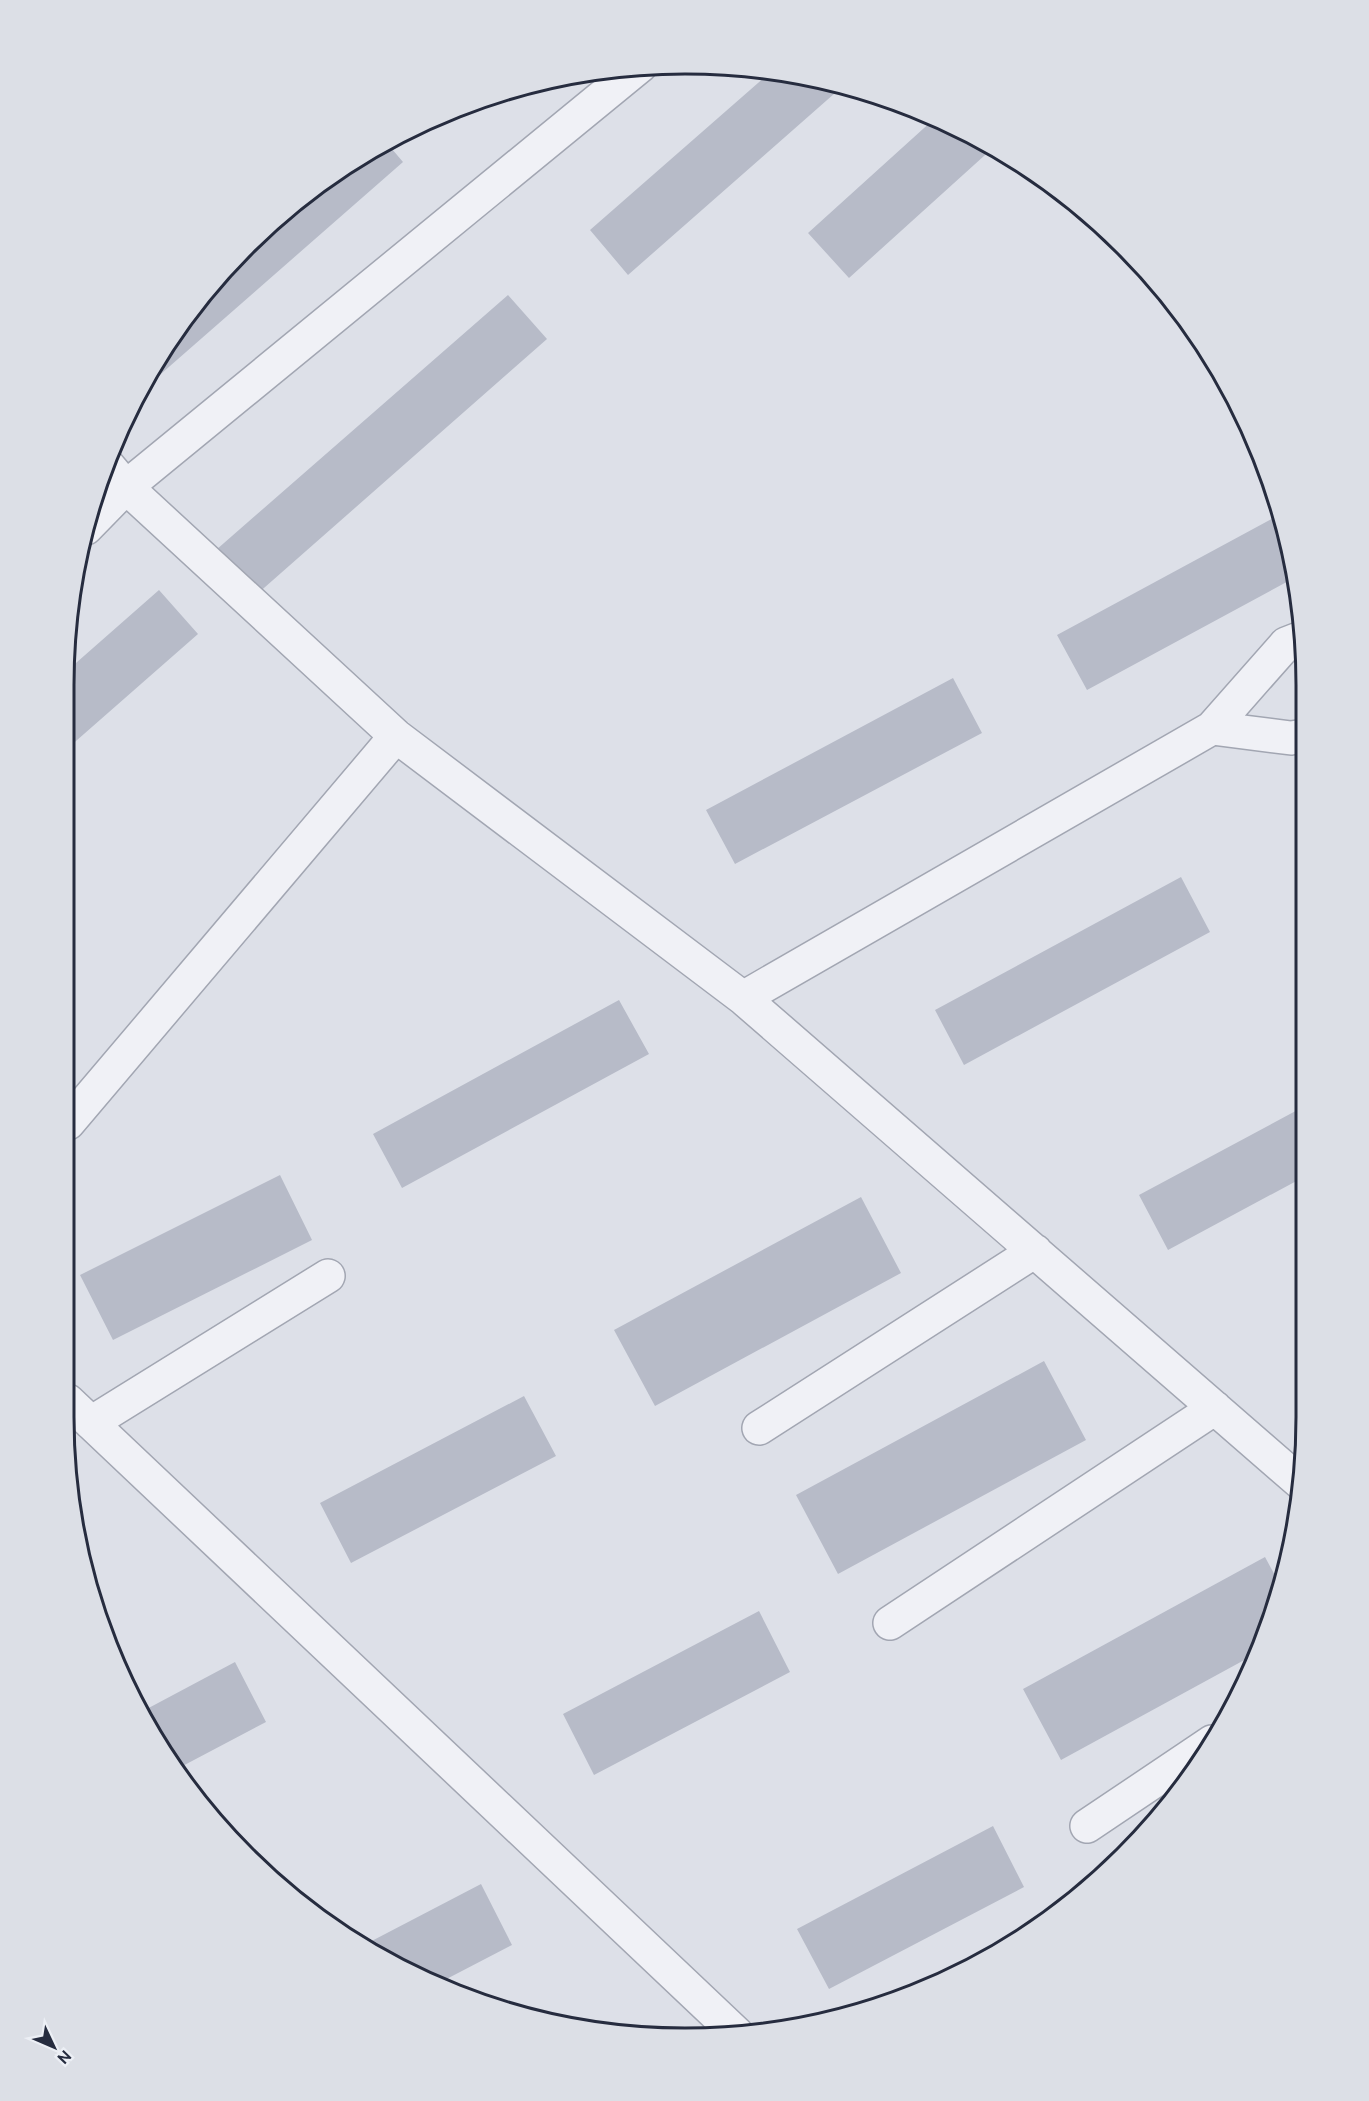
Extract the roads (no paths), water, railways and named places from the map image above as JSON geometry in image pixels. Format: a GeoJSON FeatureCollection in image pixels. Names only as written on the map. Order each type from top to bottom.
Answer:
{"type":"FeatureCollection","features":[{"type":"Feature","properties":{"kind":"street"},"geometry":{"type":"LineString","coordinates":[[97,517],[126,487],[627,77]]}},
{"type":"Feature","properties":{"kind":"street"},"geometry":{"type":"LineString","coordinates":[[112,471],[126,487],[396,736],[743,998],[1292,1475]]}},
{"type":"Feature","properties":{"kind":"street"},"geometry":{"type":"LineString","coordinates":[[743,998],[1212,728],[1286,644],[1294,641]]}},
{"type":"Feature","properties":{"kind":"street"},"geometry":{"type":"LineString","coordinates":[[1212,728],[1296,737]]}},
{"type":"Feature","properties":{"kind":"street"},"geometry":{"type":"LineString","coordinates":[[74,1116],[396,736]]}},
{"type":"Feature","properties":{"kind":"street"},"geometry":{"type":"LineString","coordinates":[[759,1428],[1035,1251]]}},
{"type":"Feature","properties":{"kind":"street"},"geometry":{"type":"LineString","coordinates":[[328,1276],[80,1412],[728,2026]]}},
{"type":"Feature","properties":{"kind":"street"},"geometry":{"type":"LineString","coordinates":[[890,1623],[1215,1408]]}},
{"type":"Feature","properties":{"kind":"street"},"geometry":{"type":"LineString","coordinates":[[1087,1826],[1194,1754]]}}]}
